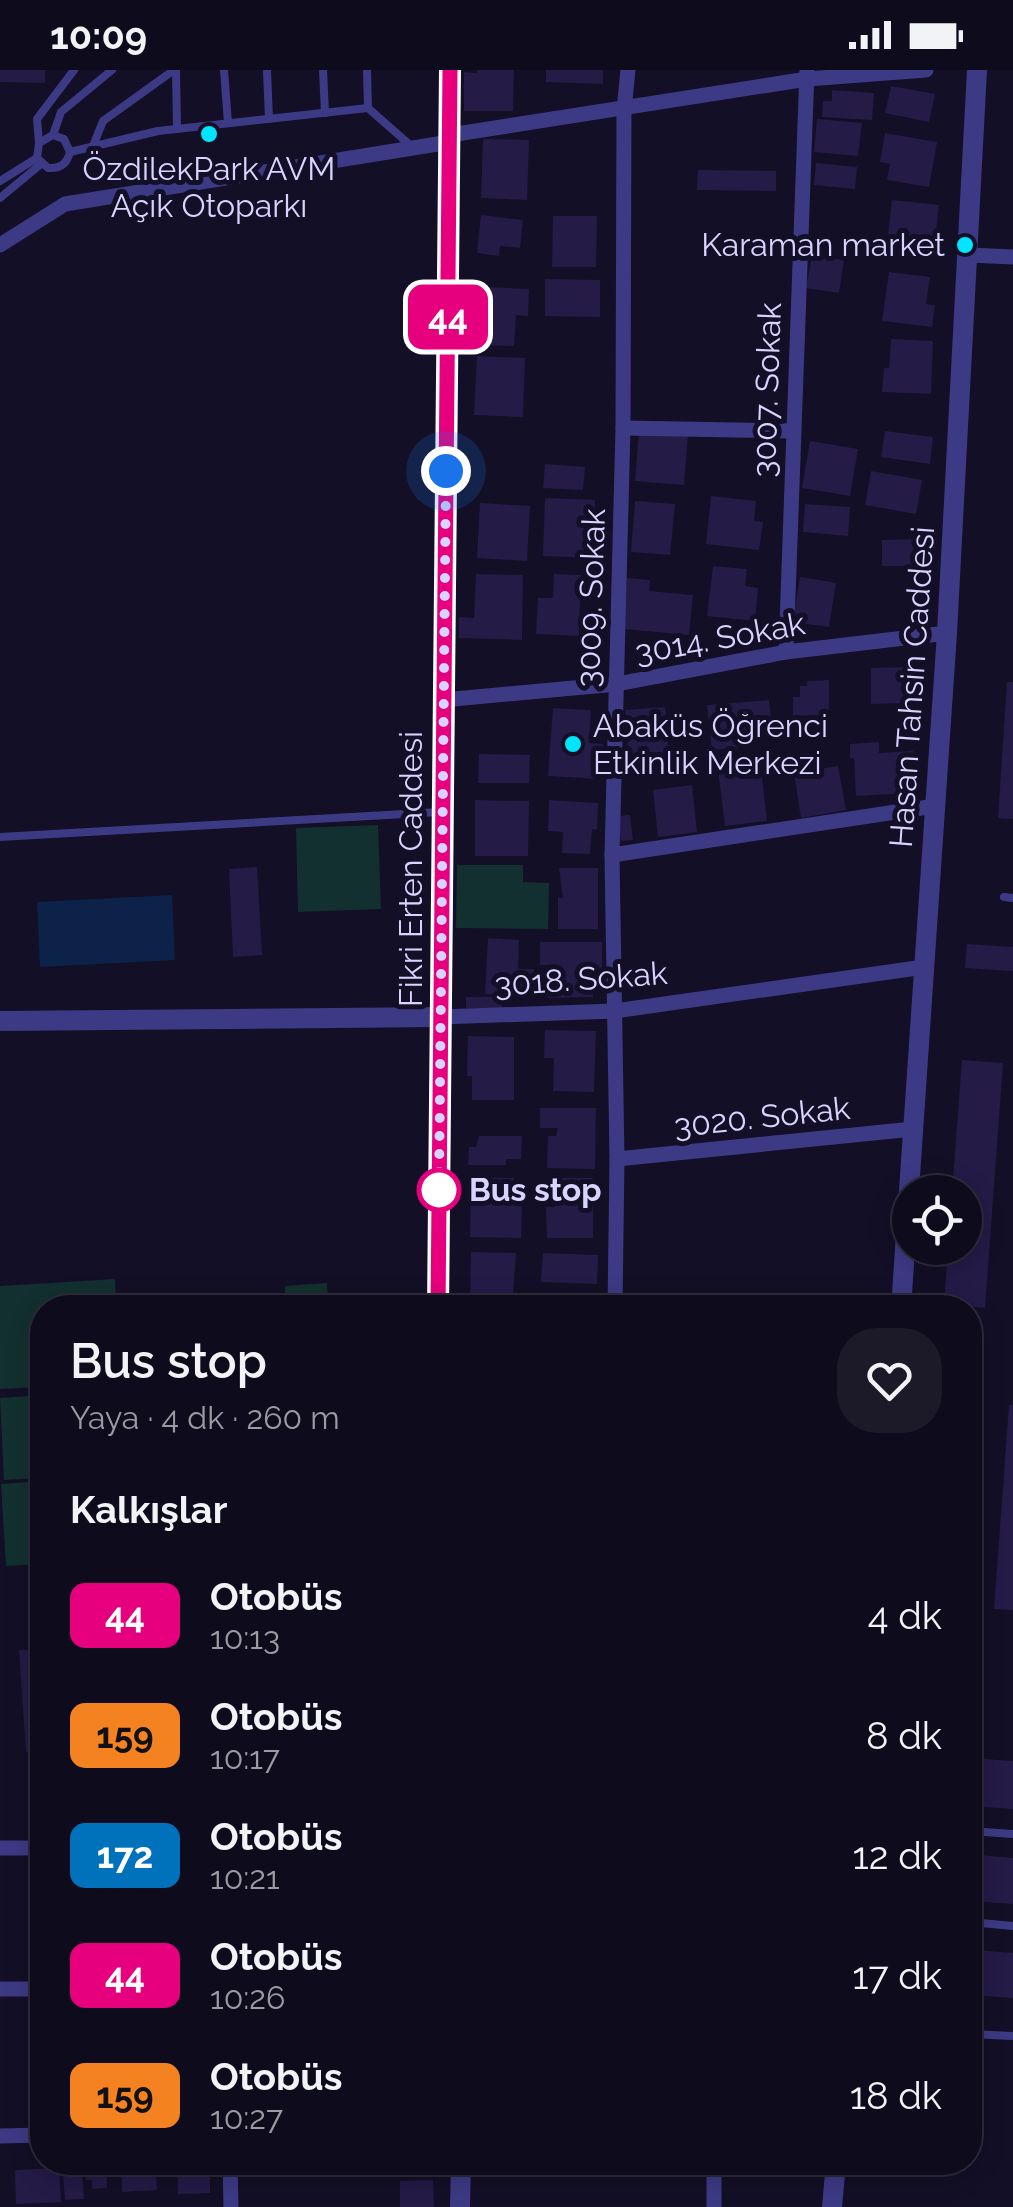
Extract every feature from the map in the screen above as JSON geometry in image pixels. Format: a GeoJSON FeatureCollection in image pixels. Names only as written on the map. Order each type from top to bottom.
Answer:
{"type":"FeatureCollection","features":[{"type":"Feature","properties":{"kind":"street","name":"Fikri Erten Caddesi"},"geometry":{"type":"LineString","coordinates":[[438,1295],[450,70]]}},
{"type":"Feature","properties":{"kind":"street","name":"3009. Sokak"},"geometry":{"type":"LineString","coordinates":[[616,1295],[612,856],[624,428],[624,110],[628,70]]}},
{"type":"Feature","properties":{"kind":"street"},"geometry":{"type":"LineString","coordinates":[[0,245],[65,204],[413,148],[807,74],[926,70]]}},
{"type":"Feature","properties":{"kind":"street","name":"Hasan Tahsin Caddesi"},"geometry":{"type":"LineString","coordinates":[[902,1295],[947,633],[977,70]]}},
{"type":"Feature","properties":{"kind":"street","name":"3007. Sokak"},"geometry":{"type":"LineString","coordinates":[[786,652],[807,74]]}},
{"type":"Feature","properties":{"kind":"street"},"geometry":{"type":"LineString","coordinates":[[968,255],[1013,258]]}},
{"type":"Feature","properties":{"kind":"street"},"geometry":{"type":"LineString","coordinates":[[624,428],[793,431]]}},
{"type":"Feature","properties":{"kind":"street","name":"3014. Sokak"},"geometry":{"type":"LineString","coordinates":[[442,700],[617,684],[786,652],[947,633]]}},
{"type":"Feature","properties":{"kind":"street"},"geometry":{"type":"LineString","coordinates":[[612,856],[935,806]]}},
{"type":"Feature","properties":{"kind":"street","name":"3018. Sokak"},"geometry":{"type":"LineString","coordinates":[[0,1021],[440,1018],[615,1011],[924,966]]}},
{"type":"Feature","properties":{"kind":"street","name":"3020. Sokak"},"geometry":{"type":"LineString","coordinates":[[617,1159],[913,1129]]}},
{"type":"Feature","properties":{"kind":"street"},"geometry":{"type":"LineString","coordinates":[[0,1848],[30,1848]]}},
{"type":"Feature","properties":{"kind":"street"},"geometry":{"type":"LineString","coordinates":[[0,1989],[30,1988]]}},
{"type":"Feature","properties":{"kind":"street"},"geometry":{"type":"LineString","coordinates":[[0,2136],[30,2135]]}},
{"type":"Feature","properties":{"kind":"street"},"geometry":{"type":"LineString","coordinates":[[230,2175],[231,2207]]}},
{"type":"Feature","properties":{"kind":"street"},"geometry":{"type":"LineString","coordinates":[[460,2207],[461,2175]]}},
{"type":"Feature","properties":{"kind":"street"},"geometry":{"type":"LineString","coordinates":[[714,2175],[714,2207]]}},
{"type":"Feature","properties":{"kind":"street"},"geometry":{"type":"LineString","coordinates":[[832,2207],[835,2175]]}},
{"type":"Feature","properties":{"kind":"lane"},"geometry":{"type":"LineString","coordinates":[[0,198],[39,161],[37,119],[74,70]]}},
{"type":"Feature","properties":{"kind":"lane"},"geometry":{"type":"LineString","coordinates":[[39,143],[53,135],[60,112],[112,70]]}},
{"type":"Feature","properties":{"kind":"lane"},"geometry":{"type":"LineString","coordinates":[[175,70],[177,129]]}},
{"type":"Feature","properties":{"kind":"lane"},"geometry":{"type":"LineString","coordinates":[[93,146],[103,121],[175,70]]}},
{"type":"Feature","properties":{"kind":"lane"},"geometry":{"type":"LineString","coordinates":[[224,70],[228,124]]}},
{"type":"Feature","properties":{"kind":"lane"},"geometry":{"type":"LineString","coordinates":[[266,70],[270,119]]}},
{"type":"Feature","properties":{"kind":"lane"},"geometry":{"type":"LineString","coordinates":[[322,70],[325,113]]}},
{"type":"Feature","properties":{"kind":"lane"},"geometry":{"type":"LineString","coordinates":[[368,70],[368,108]]}},
{"type":"Feature","properties":{"kind":"lane"},"geometry":{"type":"LineString","coordinates":[[39,161],[48,168],[63,166],[70,152],[177,129],[368,108],[413,148]]}},
{"type":"Feature","properties":{"kind":"lane"},"geometry":{"type":"LineString","coordinates":[[53,135],[64,139],[70,152]]}},
{"type":"Feature","properties":{"kind":"lane"},"geometry":{"type":"LineString","coordinates":[[0,181],[39,161]]}},
{"type":"Feature","properties":{"kind":"lane"},"geometry":{"type":"LineString","coordinates":[[0,838],[442,812]]}},
{"type":"Feature","properties":{"kind":"lane"},"geometry":{"type":"LineString","coordinates":[[982,1831],[1013,1834]]}},
{"type":"Feature","properties":{"kind":"lane"},"geometry":{"type":"LineString","coordinates":[[982,1923],[1013,1926]]}},
{"type":"Feature","properties":{"kind":"lane"},"geometry":{"type":"LineString","coordinates":[[982,2035],[1013,2036]]}},
{"type":"Feature","properties":{"kind":"green space"},"geometry":{"type":"Polygon","coordinates":[[[378,825],[381,909],[298,912],[296,828],[378,825]]]}},
{"type":"Feature","properties":{"kind":"green space"},"geometry":{"type":"Polygon","coordinates":[[[457,865],[523,865],[523,882],[549,883],[548,929],[456,928],[457,865]]]}},
{"type":"Feature","properties":{"kind":"green space"},"geometry":{"type":"Polygon","coordinates":[[[115,1279],[116,1295],[30,1295],[30,1388],[0,1389],[0,1286],[115,1279]]]}},
{"type":"Feature","properties":{"kind":"green space"},"geometry":{"type":"Polygon","coordinates":[[[327,1283],[328,1295],[285,1295],[285,1286],[327,1283]]]}},
{"type":"Feature","properties":{"kind":"green space"},"geometry":{"type":"Polygon","coordinates":[[[30,1396],[30,1479],[4,1480],[0,1398],[30,1396]]]}},
{"type":"Feature","properties":{"kind":"green space"},"geometry":{"type":"Polygon","coordinates":[[[30,1482],[30,1565],[6,1566],[1,1484],[30,1482]]]}},
{"type":"Feature","properties":{"kind":"water"},"geometry":{"type":"Polygon","coordinates":[[[172,895],[175,960],[40,967],[37,902],[172,895]]]}},
{"type":"Feature","properties":{"kind":"building"},"geometry":{"type":"Polygon","coordinates":[[[0,70],[45,70],[45,83],[0,82],[0,70]]]}},
{"type":"Feature","properties":{"kind":"building"},"geometry":{"type":"Polygon","coordinates":[[[514,70],[513,111],[464,111],[464,72],[514,70]]]}},
{"type":"Feature","properties":{"kind":"building"},"geometry":{"type":"Polygon","coordinates":[[[546,70],[603,70],[603,84],[546,82],[546,70]]]}},
{"type":"Feature","properties":{"kind":"building"},"geometry":{"type":"Polygon","coordinates":[[[891,86],[935,94],[929,122],[885,113],[891,86]]]}},
{"type":"Feature","properties":{"kind":"building"},"geometry":{"type":"Polygon","coordinates":[[[832,90],[874,93],[872,120],[822,117],[823,101],[832,101],[832,90]]]}},
{"type":"Feature","properties":{"kind":"building"},"geometry":{"type":"Polygon","coordinates":[[[817,119],[862,123],[858,156],[814,152],[817,119]]]}},
{"type":"Feature","properties":{"kind":"building"},"geometry":{"type":"Polygon","coordinates":[[[885,133],[937,142],[929,187],[887,180],[890,164],[880,162],[885,133]]]}},
{"type":"Feature","properties":{"kind":"building"},"geometry":{"type":"Polygon","coordinates":[[[483,139],[529,140],[527,200],[481,198],[483,139]]]}},
{"type":"Feature","properties":{"kind":"building"},"geometry":{"type":"Polygon","coordinates":[[[816,163],[857,167],[855,189],[814,185],[816,163]]]}},
{"type":"Feature","properties":{"kind":"building"},"geometry":{"type":"Polygon","coordinates":[[[698,170],[776,171],[776,191],[697,190],[698,170]]]}},
{"type":"Feature","properties":{"kind":"building"},"geometry":{"type":"Polygon","coordinates":[[[892,200],[939,205],[933,257],[886,252],[892,200]]]}},
{"type":"Feature","properties":{"kind":"building"},"geometry":{"type":"Polygon","coordinates":[[[481,215],[523,220],[520,248],[500,246],[499,256],[477,253],[481,215]]]}},
{"type":"Feature","properties":{"kind":"building"},"geometry":{"type":"Polygon","coordinates":[[[553,216],[597,216],[596,267],[552,267],[553,216]]]}},
{"type":"Feature","properties":{"kind":"building"},"geometry":{"type":"Polygon","coordinates":[[[812,255],[844,260],[839,293],[806,288],[812,255]]]}},
{"type":"Feature","properties":{"kind":"building"},"geometry":{"type":"Polygon","coordinates":[[[889,272],[930,277],[926,304],[935,305],[932,327],[882,321],[889,272]]]}},
{"type":"Feature","properties":{"kind":"building"},"geometry":{"type":"Polygon","coordinates":[[[545,279],[600,280],[600,317],[545,316],[545,279]]]}},
{"type":"Feature","properties":{"kind":"building"},"geometry":{"type":"Polygon","coordinates":[[[464,286],[529,289],[528,316],[516,315],[514,346],[476,345],[478,316],[462,315],[464,286]]]}},
{"type":"Feature","properties":{"kind":"building"},"geometry":{"type":"Polygon","coordinates":[[[891,339],[933,341],[931,394],[882,392],[891,339]]]}},
{"type":"Feature","properties":{"kind":"building"},"geometry":{"type":"Polygon","coordinates":[[[477,356],[525,358],[523,417],[474,415],[477,356]]]}},
{"type":"Feature","properties":{"kind":"building"},"geometry":{"type":"Polygon","coordinates":[[[639,431],[688,435],[684,485],[635,481],[639,431]]]}},
{"type":"Feature","properties":{"kind":"building"},"geometry":{"type":"Polygon","coordinates":[[[885,431],[933,437],[930,464],[881,457],[885,431]]]}},
{"type":"Feature","properties":{"kind":"building"},"geometry":{"type":"Polygon","coordinates":[[[810,441],[858,449],[850,496],[802,488],[810,441]]]}},
{"type":"Feature","properties":{"kind":"building"},"geometry":{"type":"Polygon","coordinates":[[[545,464],[585,467],[583,490],[543,488],[545,464]]]}},
{"type":"Feature","properties":{"kind":"building"},"geometry":{"type":"Polygon","coordinates":[[[871,471],[922,480],[916,514],[865,505],[871,471]]]}},
{"type":"Feature","properties":{"kind":"building"},"geometry":{"type":"Polygon","coordinates":[[[711,496],[756,501],[754,521],[763,522],[759,550],[706,544],[711,496]]]}},
{"type":"Feature","properties":{"kind":"building"},"geometry":{"type":"Polygon","coordinates":[[[545,498],[595,500],[593,558],[543,556],[545,498]]]}},
{"type":"Feature","properties":{"kind":"building"},"geometry":{"type":"Polygon","coordinates":[[[635,501],[675,504],[670,555],[631,552],[635,501]]]}},
{"type":"Feature","properties":{"kind":"building"},"geometry":{"type":"Polygon","coordinates":[[[480,503],[530,506],[527,561],[477,558],[480,503]]]}},
{"type":"Feature","properties":{"kind":"building"},"geometry":{"type":"Polygon","coordinates":[[[805,504],[850,507],[848,536],[803,532],[805,504]]]}},
{"type":"Feature","properties":{"kind":"building"},"geometry":{"type":"Polygon","coordinates":[[[924,539],[924,566],[882,566],[882,540],[924,539]]]}},
{"type":"Feature","properties":{"kind":"building"},"geometry":{"type":"Polygon","coordinates":[[[713,566],[747,569],[745,586],[758,588],[755,621],[707,616],[713,566]]]}},
{"type":"Feature","properties":{"kind":"building"},"geometry":{"type":"Polygon","coordinates":[[[476,574],[523,575],[522,640],[459,638],[459,617],[474,618],[476,574]]]}},
{"type":"Feature","properties":{"kind":"building"},"geometry":{"type":"Polygon","coordinates":[[[554,574],[581,575],[579,636],[536,634],[538,598],[553,598],[554,574]]]}},
{"type":"Feature","properties":{"kind":"building"},"geometry":{"type":"Polygon","coordinates":[[[800,577],[836,583],[829,627],[793,622],[800,577]]]}},
{"type":"Feature","properties":{"kind":"building"},"geometry":{"type":"Polygon","coordinates":[[[627,578],[650,580],[649,591],[693,595],[689,635],[623,629],[627,578]]]}},
{"type":"Feature","properties":{"kind":"building"},"geometry":{"type":"Polygon","coordinates":[[[910,667],[910,703],[871,704],[871,668],[910,667]]]}},
{"type":"Feature","properties":{"kind":"building"},"geometry":{"type":"Polygon","coordinates":[[[829,680],[829,715],[793,716],[793,697],[800,697],[800,686],[807,686],[807,681],[829,680]]]}},
{"type":"Feature","properties":{"kind":"building"},"geometry":{"type":"Polygon","coordinates":[[[1007,682],[1013,682],[1013,819],[998,818],[1007,682]]]}},
{"type":"Feature","properties":{"kind":"building"},"geometry":{"type":"Polygon","coordinates":[[[769,700],[773,735],[741,739],[741,747],[712,750],[707,705],[769,700]]]}},
{"type":"Feature","properties":{"kind":"building"},"geometry":{"type":"Polygon","coordinates":[[[665,707],[669,753],[629,756],[625,710],[665,707]]]}},
{"type":"Feature","properties":{"kind":"building","name":"Abaküs Öğrenci Etkinlik Merkezi"},"geometry":{"type":"Polygon","coordinates":[[[553,708],[591,710],[589,743],[603,744],[601,779],[548,776],[553,708]]]}},
{"type":"Feature","properties":{"kind":"building"},"geometry":{"type":"Polygon","coordinates":[[[879,742],[879,753],[913,751],[915,793],[856,796],[850,744],[879,742]]]}},
{"type":"Feature","properties":{"kind":"building"},"geometry":{"type":"Polygon","coordinates":[[[479,754],[530,755],[529,783],[478,783],[479,754]]]}},
{"type":"Feature","properties":{"kind":"building"},"geometry":{"type":"Polygon","coordinates":[[[838,766],[846,810],[801,818],[794,773],[838,766]]]}},
{"type":"Feature","properties":{"kind":"building"},"geometry":{"type":"Polygon","coordinates":[[[748,767],[749,779],[762,777],[767,821],[725,826],[718,770],[748,767]]]}},
{"type":"Feature","properties":{"kind":"building"},"geometry":{"type":"Polygon","coordinates":[[[692,785],[697,832],[658,837],[653,790],[692,785]]]}},
{"type":"Feature","properties":{"kind":"building"},"geometry":{"type":"Polygon","coordinates":[[[475,800],[529,801],[528,856],[475,856],[475,800]]]}},
{"type":"Feature","properties":{"kind":"building"},"geometry":{"type":"Polygon","coordinates":[[[549,800],[598,803],[597,830],[592,829],[590,854],[562,853],[563,832],[548,831],[549,800]]]}},
{"type":"Feature","properties":{"kind":"building"},"geometry":{"type":"Polygon","coordinates":[[[630,815],[633,840],[621,841],[618,816],[630,815]]]}},
{"type":"Feature","properties":{"kind":"building"},"geometry":{"type":"Polygon","coordinates":[[[257,867],[262,955],[233,957],[229,869],[257,867]]]}},
{"type":"Feature","properties":{"kind":"building"},"geometry":{"type":"Polygon","coordinates":[[[559,868],[598,868],[598,929],[558,929],[558,897],[563,898],[559,868]]]}},
{"type":"Feature","properties":{"kind":"building"},"geometry":{"type":"Polygon","coordinates":[[[488,938],[519,940],[518,969],[534,969],[532,996],[485,994],[488,938]]]}},
{"type":"Feature","properties":{"kind":"building"},"geometry":{"type":"Polygon","coordinates":[[[540,942],[602,942],[602,974],[585,974],[585,978],[593,978],[593,997],[546,998],[546,978],[555,974],[549,974],[549,965],[540,965],[540,942]]]}},
{"type":"Feature","properties":{"kind":"building"},"geometry":{"type":"Polygon","coordinates":[[[967,944],[1013,947],[1013,971],[965,968],[967,944]]]}},
{"type":"Feature","properties":{"kind":"building"},"geometry":{"type":"Polygon","coordinates":[[[466,997],[502,997],[502,1008],[466,1008],[466,997]]]}},
{"type":"Feature","properties":{"kind":"building"},"geometry":{"type":"Polygon","coordinates":[[[545,1030],[596,1031],[594,1092],[553,1091],[554,1058],[544,1058],[545,1030]]]}},
{"type":"Feature","properties":{"kind":"building"},"geometry":{"type":"Polygon","coordinates":[[[468,1036],[514,1037],[514,1100],[472,1100],[472,1076],[467,1076],[468,1036]]]}},
{"type":"Feature","properties":{"kind":"building"},"geometry":{"type":"Polygon","coordinates":[[[962,1060],[1003,1063],[985,1308],[982,1295],[945,1295],[947,1265],[982,1265],[982,1175],[953,1175],[962,1060]]]}},
{"type":"Feature","properties":{"kind":"building"},"geometry":{"type":"Polygon","coordinates":[[[540,1108],[596,1108],[595,1169],[547,1168],[548,1136],[556,1136],[558,1128],[540,1128],[540,1108]]]}},
{"type":"Feature","properties":{"kind":"building"},"geometry":{"type":"Polygon","coordinates":[[[479,1136],[522,1136],[521,1159],[506,1159],[506,1165],[468,1165],[469,1147],[476,1147],[479,1136]]]}},
{"type":"Feature","properties":{"kind":"building"},"geometry":{"type":"Polygon","coordinates":[[[471,1177],[514,1178],[513,1205],[522,1206],[521,1238],[470,1237],[471,1177]]]}},
{"type":"Feature","properties":{"kind":"building"},"geometry":{"type":"Polygon","coordinates":[[[554,1178],[593,1178],[593,1238],[547,1238],[546,1207],[555,1207],[554,1178]]]}},
{"type":"Feature","properties":{"kind":"building"},"geometry":{"type":"Polygon","coordinates":[[[471,1252],[516,1253],[513,1295],[470,1295],[471,1252]]]}},
{"type":"Feature","properties":{"kind":"building"},"geometry":{"type":"Polygon","coordinates":[[[543,1253],[598,1255],[597,1284],[541,1282],[543,1253]]]}},
{"type":"Feature","properties":{"kind":"building"},"geometry":{"type":"Polygon","coordinates":[[[1009,1405],[1013,1405],[1013,1610],[994,1609],[1009,1405]]]}},
{"type":"Feature","properties":{"kind":"building"},"geometry":{"type":"Polygon","coordinates":[[[19,1650],[30,1650],[30,1752],[26,1752],[19,1650]]]}},
{"type":"Feature","properties":{"kind":"building"},"geometry":{"type":"Polygon","coordinates":[[[982,1759],[1013,1761],[1013,1809],[982,1807],[982,1759]]]}},
{"type":"Feature","properties":{"kind":"building"},"geometry":{"type":"Polygon","coordinates":[[[982,1855],[1013,1858],[1013,1904],[982,1902],[982,1855]]]}},
{"type":"Feature","properties":{"kind":"building"},"geometry":{"type":"Polygon","coordinates":[[[982,1950],[1013,1953],[1013,1998],[982,1996],[982,1950]]]}},
{"type":"Feature","properties":{"kind":"building"},"geometry":{"type":"Polygon","coordinates":[[[30,2169],[30,2175],[59,2175],[61,2202],[16,2204],[15,2170],[30,2169]]]}},
{"type":"Feature","properties":{"kind":"building"},"geometry":{"type":"Polygon","coordinates":[[[63,2175],[82,2175],[84,2199],[65,2200],[63,2175]]]}},
{"type":"Feature","properties":{"kind":"building"},"geometry":{"type":"Polygon","coordinates":[[[86,2175],[106,2175],[107,2188],[92,2189],[92,2180],[86,2180],[86,2175]]]}},
{"type":"Feature","properties":{"kind":"building"},"geometry":{"type":"Polygon","coordinates":[[[121,2175],[156,2175],[157,2190],[122,2192],[121,2175]]]}},
{"type":"Feature","properties":{"kind":"building"},"geometry":{"type":"Polygon","coordinates":[[[177,2175],[210,2175],[210,2193],[178,2194],[177,2175]]]}},
{"type":"Feature","properties":{"kind":"building"},"geometry":{"type":"Polygon","coordinates":[[[433,2180],[434,2207],[400,2207],[400,2181],[433,2180]]]}},
{"type":"Feature","properties":{"kind":"bus line","name":"44"},"geometry":{"type":"LineString","coordinates":[[438,1295],[450,70]]}},
{"type":"Feature","properties":{"kind":"place","name":"ÖzdilekPark AVM Açık Otoparkı"},"geometry":{"type":"Point","coordinates":[209,134]}},
{"type":"Feature","properties":{"kind":"place","name":"Karaman market"},"geometry":{"type":"Point","coordinates":[965,245]}},
{"type":"Feature","properties":{"kind":"place","name":"Abaküs Öğrenci Etkinlik Merkezi"},"geometry":{"type":"Point","coordinates":[573,744]}},
{"type":"Feature","properties":{"kind":"place","name":"Bus stop"},"geometry":{"type":"Point","coordinates":[439,1190]}},
{"type":"Feature","properties":{"kind":"route"},"geometry":{"type":"LineString","coordinates":[[439,1190],[446,471]]}}]}
